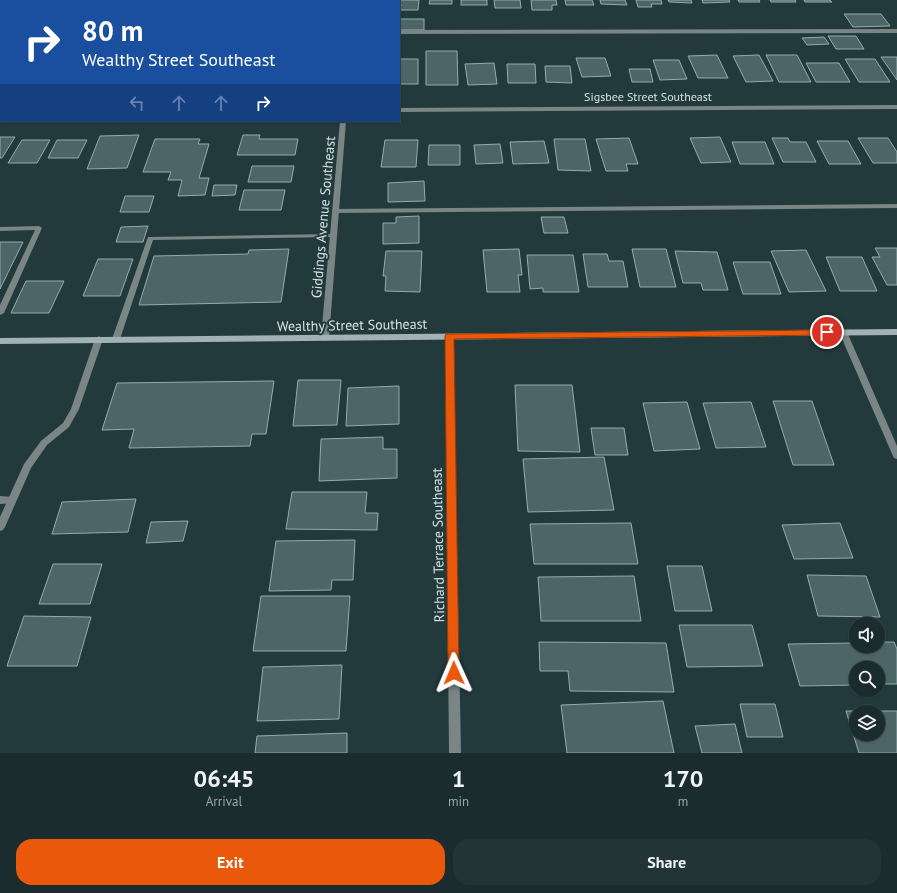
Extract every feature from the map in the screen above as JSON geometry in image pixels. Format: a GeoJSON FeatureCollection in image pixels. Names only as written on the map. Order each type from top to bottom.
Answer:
{"type":"FeatureCollection","features":[{"type":"Feature","properties":{"kind":"main road","name":"Wealthy Street Southeast"},"geometry":{"type":"LineString","coordinates":[[0,341],[897,332]]}},
{"type":"Feature","properties":{"kind":"street"},"geometry":{"type":"LineString","coordinates":[[400,32],[897,31]]}},
{"type":"Feature","properties":{"kind":"street","name":"Sigsbee Street Southeast"},"geometry":{"type":"LineString","coordinates":[[400,110],[897,107]]}},
{"type":"Feature","properties":{"kind":"street","name":"Giddings Avenue Southeast"},"geometry":{"type":"LineString","coordinates":[[325,338],[343,122]]}},
{"type":"Feature","properties":{"kind":"street"},"geometry":{"type":"LineString","coordinates":[[335,211],[897,206]]}},
{"type":"Feature","properties":{"kind":"street"},"geometry":{"type":"LineString","coordinates":[[0,229],[39,228],[0,313]]}},
{"type":"Feature","properties":{"kind":"street"},"geometry":{"type":"LineString","coordinates":[[116,339],[150,238],[333,236]]}},
{"type":"Feature","properties":{"kind":"street"},"geometry":{"type":"LineString","coordinates":[[843,332],[897,456]]}},
{"type":"Feature","properties":{"kind":"street","name":"Richard Terrace Southeast"},"geometry":{"type":"LineString","coordinates":[[449,336],[455,753]]}},
{"type":"Feature","properties":{"kind":"street"},"geometry":{"type":"LineString","coordinates":[[0,527],[27,466],[44,443],[66,425],[75,409],[99,339]]}},
{"type":"Feature","properties":{"kind":"street"},"geometry":{"type":"LineString","coordinates":[[0,500],[11,500]]}},
{"type":"Feature","properties":{"kind":"building"},"geometry":{"type":"Polygon","coordinates":[[[400,0],[419,0],[418,10],[400,10],[400,0]]]}},
{"type":"Feature","properties":{"kind":"building"},"geometry":{"type":"Polygon","coordinates":[[[430,0],[452,0],[452,4],[429,4],[430,0]]]}},
{"type":"Feature","properties":{"kind":"building"},"geometry":{"type":"Polygon","coordinates":[[[461,0],[487,0],[487,5],[461,5],[461,0]]]}},
{"type":"Feature","properties":{"kind":"building"},"geometry":{"type":"Polygon","coordinates":[[[494,0],[520,0],[521,8],[495,8],[494,0]]]}},
{"type":"Feature","properties":{"kind":"building"},"geometry":{"type":"Polygon","coordinates":[[[531,0],[556,0],[557,5],[552,5],[552,10],[532,10],[531,0]]]}},
{"type":"Feature","properties":{"kind":"building"},"geometry":{"type":"Polygon","coordinates":[[[565,0],[592,0],[594,5],[566,5],[565,0]]]}},
{"type":"Feature","properties":{"kind":"building"},"geometry":{"type":"Polygon","coordinates":[[[600,0],[625,0],[627,5],[601,4],[600,0]]]}},
{"type":"Feature","properties":{"kind":"building"},"geometry":{"type":"Polygon","coordinates":[[[636,0],[661,0],[662,4],[651,4],[652,7],[638,7],[636,0]]]}},
{"type":"Feature","properties":{"kind":"building"},"geometry":{"type":"Polygon","coordinates":[[[668,0],[691,0],[692,3],[669,2],[668,0]]]}},
{"type":"Feature","properties":{"kind":"building"},"geometry":{"type":"Polygon","coordinates":[[[702,0],[729,0],[730,2],[703,3],[702,0]]]}},
{"type":"Feature","properties":{"kind":"building"},"geometry":{"type":"Polygon","coordinates":[[[738,0],[759,0],[760,2],[739,2],[738,0]]]}},
{"type":"Feature","properties":{"kind":"building"},"geometry":{"type":"Polygon","coordinates":[[[770,0],[795,0],[796,2],[771,2],[770,0]]]}},
{"type":"Feature","properties":{"kind":"building"},"geometry":{"type":"Polygon","coordinates":[[[804,0],[830,0],[832,2],[805,2],[804,0]]]}},
{"type":"Feature","properties":{"kind":"building"},"geometry":{"type":"Polygon","coordinates":[[[844,14],[881,14],[890,26],[853,27],[844,14]]]}},
{"type":"Feature","properties":{"kind":"building"},"geometry":{"type":"Polygon","coordinates":[[[400,19],[424,19],[424,30],[400,30],[400,19]]]}},
{"type":"Feature","properties":{"kind":"building"},"geometry":{"type":"Polygon","coordinates":[[[828,36],[856,36],[864,49],[836,49],[828,36]]]}},
{"type":"Feature","properties":{"kind":"building"},"geometry":{"type":"Polygon","coordinates":[[[824,37],[829,44],[807,45],[802,38],[824,37]]]}},
{"type":"Feature","properties":{"kind":"building"},"geometry":{"type":"Polygon","coordinates":[[[426,51],[457,51],[458,85],[426,85],[426,51]]]}},
{"type":"Feature","properties":{"kind":"building"},"geometry":{"type":"Polygon","coordinates":[[[717,55],[728,78],[698,78],[688,56],[717,55]]]}},
{"type":"Feature","properties":{"kind":"building"},"geometry":{"type":"Polygon","coordinates":[[[759,55],[773,81],[746,82],[733,56],[759,55]]]}},
{"type":"Feature","properties":{"kind":"building"},"geometry":{"type":"Polygon","coordinates":[[[766,55],[797,55],[811,82],[779,82],[766,55]]]}},
{"type":"Feature","properties":{"kind":"building"},"geometry":{"type":"Polygon","coordinates":[[[881,57],[897,57],[897,80],[881,57]]]}},
{"type":"Feature","properties":{"kind":"building"},"geometry":{"type":"Polygon","coordinates":[[[576,58],[605,58],[611,76],[582,77],[576,58]]]}},
{"type":"Feature","properties":{"kind":"building"},"geometry":{"type":"Polygon","coordinates":[[[400,59],[418,59],[418,84],[400,84],[400,59]]]}},
{"type":"Feature","properties":{"kind":"building"},"geometry":{"type":"Polygon","coordinates":[[[845,59],[875,59],[890,82],[859,82],[845,59]]]}},
{"type":"Feature","properties":{"kind":"building"},"geometry":{"type":"Polygon","coordinates":[[[653,60],[679,60],[687,79],[660,80],[653,60]]]}},
{"type":"Feature","properties":{"kind":"building"},"geometry":{"type":"Polygon","coordinates":[[[494,63],[497,84],[468,85],[465,64],[494,63]]]}},
{"type":"Feature","properties":{"kind":"building"},"geometry":{"type":"Polygon","coordinates":[[[806,63],[839,63],[850,82],[816,82],[806,63]]]}},
{"type":"Feature","properties":{"kind":"building"},"geometry":{"type":"Polygon","coordinates":[[[507,64],[535,64],[536,83],[508,83],[507,64]]]}},
{"type":"Feature","properties":{"kind":"building"},"geometry":{"type":"Polygon","coordinates":[[[545,66],[570,66],[572,83],[546,82],[545,66]]]}},
{"type":"Feature","properties":{"kind":"building"},"geometry":{"type":"Polygon","coordinates":[[[629,69],[650,69],[653,82],[632,82],[629,69]]]}},
{"type":"Feature","properties":{"kind":"building"},"geometry":{"type":"Polygon","coordinates":[[[139,135],[127,168],[87,169],[100,136],[139,135]]]}},
{"type":"Feature","properties":{"kind":"building"},"geometry":{"type":"Polygon","coordinates":[[[243,135],[260,135],[259,139],[298,139],[295,155],[237,155],[243,135]]]}},
{"type":"Feature","properties":{"kind":"building"},"geometry":{"type":"Polygon","coordinates":[[[0,137],[15,137],[2,158],[0,158],[0,137]]]}},
{"type":"Feature","properties":{"kind":"building"},"geometry":{"type":"Polygon","coordinates":[[[720,137],[731,162],[701,163],[690,138],[720,137]]]}},
{"type":"Feature","properties":{"kind":"building"},"geometry":{"type":"Polygon","coordinates":[[[629,138],[638,164],[626,164],[628,171],[606,171],[596,139],[629,138]]]}},
{"type":"Feature","properties":{"kind":"building"},"geometry":{"type":"Polygon","coordinates":[[[772,138],[788,138],[790,142],[806,142],[816,162],[783,162],[772,138]]]}},
{"type":"Feature","properties":{"kind":"building"},"geometry":{"type":"Polygon","coordinates":[[[858,138],[888,138],[897,152],[897,163],[873,163],[858,138]]]}},
{"type":"Feature","properties":{"kind":"building"},"geometry":{"type":"Polygon","coordinates":[[[155,139],[200,139],[198,144],[209,144],[199,178],[209,178],[205,195],[178,196],[182,180],[168,180],[171,172],[143,172],[155,139]]]}},
{"type":"Feature","properties":{"kind":"building"},"geometry":{"type":"Polygon","coordinates":[[[554,139],[585,139],[591,171],[558,170],[554,139]]]}},
{"type":"Feature","properties":{"kind":"building"},"geometry":{"type":"Polygon","coordinates":[[[22,140],[50,140],[37,163],[8,163],[22,140]]]}},
{"type":"Feature","properties":{"kind":"building"},"geometry":{"type":"Polygon","coordinates":[[[57,140],[87,140],[78,158],[48,158],[57,140]]]}},
{"type":"Feature","properties":{"kind":"building"},"geometry":{"type":"Polygon","coordinates":[[[385,140],[418,140],[416,167],[381,167],[385,140]]]}},
{"type":"Feature","properties":{"kind":"building"},"geometry":{"type":"Polygon","coordinates":[[[544,141],[549,163],[513,164],[510,142],[544,141]]]}},
{"type":"Feature","properties":{"kind":"building"},"geometry":{"type":"Polygon","coordinates":[[[817,141],[848,141],[861,164],[829,164],[817,141]]]}},
{"type":"Feature","properties":{"kind":"building"},"geometry":{"type":"Polygon","coordinates":[[[732,142],[765,142],[774,164],[740,164],[732,142]]]}},
{"type":"Feature","properties":{"kind":"building"},"geometry":{"type":"Polygon","coordinates":[[[500,144],[503,163],[476,164],[474,145],[500,144]]]}},
{"type":"Feature","properties":{"kind":"building"},"geometry":{"type":"Polygon","coordinates":[[[429,145],[460,145],[460,165],[428,165],[429,145]]]}},
{"type":"Feature","properties":{"kind":"building"},"geometry":{"type":"Polygon","coordinates":[[[252,166],[294,166],[291,182],[248,182],[252,166]]]}},
{"type":"Feature","properties":{"kind":"building"},"geometry":{"type":"Polygon","coordinates":[[[424,181],[425,201],[388,202],[388,183],[424,181]]]}},
{"type":"Feature","properties":{"kind":"building"},"geometry":{"type":"Polygon","coordinates":[[[214,185],[237,185],[235,195],[212,196],[214,185]]]}},
{"type":"Feature","properties":{"kind":"building"},"geometry":{"type":"Polygon","coordinates":[[[244,190],[285,190],[281,210],[239,210],[244,190]]]}},
{"type":"Feature","properties":{"kind":"building"},"geometry":{"type":"Polygon","coordinates":[[[125,196],[154,196],[149,212],[120,212],[125,196]]]}},
{"type":"Feature","properties":{"kind":"building"},"geometry":{"type":"Polygon","coordinates":[[[419,216],[419,243],[383,244],[383,223],[396,223],[396,217],[419,216]]]}},
{"type":"Feature","properties":{"kind":"building"},"geometry":{"type":"Polygon","coordinates":[[[541,217],[564,217],[568,233],[544,233],[541,217]]]}},
{"type":"Feature","properties":{"kind":"building"},"geometry":{"type":"Polygon","coordinates":[[[148,226],[143,242],[116,242],[121,227],[148,226]]]}},
{"type":"Feature","properties":{"kind":"building"},"geometry":{"type":"Polygon","coordinates":[[[0,242],[23,242],[0,289],[0,242]]]}},
{"type":"Feature","properties":{"kind":"building"},"geometry":{"type":"Polygon","coordinates":[[[875,248],[897,248],[897,285],[887,285],[872,257],[880,257],[875,248]]]}},
{"type":"Feature","properties":{"kind":"building"},"geometry":{"type":"Polygon","coordinates":[[[289,249],[281,302],[139,305],[154,256],[248,254],[249,250],[289,249]]]}},
{"type":"Feature","properties":{"kind":"building"},"geometry":{"type":"Polygon","coordinates":[[[519,249],[522,275],[518,275],[520,292],[487,292],[483,250],[519,249]]]}},
{"type":"Feature","properties":{"kind":"building"},"geometry":{"type":"Polygon","coordinates":[[[632,249],[666,249],[676,287],[640,287],[632,249]]]}},
{"type":"Feature","properties":{"kind":"building"},"geometry":{"type":"Polygon","coordinates":[[[806,250],[826,291],[789,292],[771,251],[806,250]]]}},
{"type":"Feature","properties":{"kind":"building"},"geometry":{"type":"Polygon","coordinates":[[[386,251],[422,251],[420,292],[385,291],[386,276],[383,276],[386,251]]]}},
{"type":"Feature","properties":{"kind":"building"},"geometry":{"type":"Polygon","coordinates":[[[675,251],[717,252],[728,290],[703,290],[701,283],[683,283],[675,251]]]}},
{"type":"Feature","properties":{"kind":"building"},"geometry":{"type":"Polygon","coordinates":[[[583,254],[607,254],[609,261],[623,261],[628,287],[588,287],[583,254]]]}},
{"type":"Feature","properties":{"kind":"building"},"geometry":{"type":"Polygon","coordinates":[[[527,255],[573,255],[579,292],[543,292],[543,288],[530,289],[527,255]]]}},
{"type":"Feature","properties":{"kind":"building"},"geometry":{"type":"Polygon","coordinates":[[[826,257],[862,257],[877,291],[840,291],[826,257]]]}},
{"type":"Feature","properties":{"kind":"building"},"geometry":{"type":"Polygon","coordinates":[[[98,259],[133,259],[120,296],[83,296],[98,259]]]}},
{"type":"Feature","properties":{"kind":"building"},"geometry":{"type":"Polygon","coordinates":[[[733,262],[770,262],[781,294],[743,294],[733,262]]]}},
{"type":"Feature","properties":{"kind":"building"},"geometry":{"type":"Polygon","coordinates":[[[26,281],[64,281],[49,313],[11,313],[26,281]]]}},
{"type":"Feature","properties":{"kind":"building"},"geometry":{"type":"Polygon","coordinates":[[[298,380],[341,380],[337,425],[293,426],[298,380]]]}},
{"type":"Feature","properties":{"kind":"building"},"geometry":{"type":"Polygon","coordinates":[[[274,381],[266,434],[252,434],[250,446],[129,448],[134,429],[102,430],[117,383],[274,381]]]}},
{"type":"Feature","properties":{"kind":"building"},"geometry":{"type":"Polygon","coordinates":[[[515,385],[572,385],[580,452],[518,451],[515,385]]]}},
{"type":"Feature","properties":{"kind":"building"},"geometry":{"type":"Polygon","coordinates":[[[399,386],[399,424],[346,426],[348,388],[399,386]]]}},
{"type":"Feature","properties":{"kind":"building"},"geometry":{"type":"Polygon","coordinates":[[[773,401],[812,401],[834,465],[793,465],[773,401]]]}},
{"type":"Feature","properties":{"kind":"building"},"geometry":{"type":"Polygon","coordinates":[[[687,402],[700,449],[654,451],[643,403],[687,402]]]}},
{"type":"Feature","properties":{"kind":"building"},"geometry":{"type":"Polygon","coordinates":[[[751,402],[766,447],[716,448],[703,403],[751,402]]]}},
{"type":"Feature","properties":{"kind":"building"},"geometry":{"type":"Polygon","coordinates":[[[591,428],[624,428],[628,455],[595,455],[591,428]]]}},
{"type":"Feature","properties":{"kind":"building"},"geometry":{"type":"Polygon","coordinates":[[[383,437],[383,449],[397,449],[397,478],[319,481],[321,439],[383,437]]]}},
{"type":"Feature","properties":{"kind":"building"},"geometry":{"type":"Polygon","coordinates":[[[604,457],[614,510],[528,512],[523,459],[604,457]]]}},
{"type":"Feature","properties":{"kind":"building"},"geometry":{"type":"Polygon","coordinates":[[[292,492],[367,492],[365,513],[378,513],[377,530],[286,529],[292,492]]]}},
{"type":"Feature","properties":{"kind":"building"},"geometry":{"type":"Polygon","coordinates":[[[136,499],[128,532],[52,534],[62,502],[136,499]]]}},
{"type":"Feature","properties":{"kind":"building"},"geometry":{"type":"Polygon","coordinates":[[[188,521],[183,541],[146,543],[151,522],[188,521]]]}},
{"type":"Feature","properties":{"kind":"building"},"geometry":{"type":"Polygon","coordinates":[[[631,523],[638,564],[534,564],[530,524],[631,523]]]}},
{"type":"Feature","properties":{"kind":"building"},"geometry":{"type":"Polygon","coordinates":[[[840,523],[853,558],[794,559],[782,525],[840,523]]]}},
{"type":"Feature","properties":{"kind":"building"},"geometry":{"type":"Polygon","coordinates":[[[355,540],[353,580],[332,580],[331,590],[269,591],[276,541],[355,540]]]}},
{"type":"Feature","properties":{"kind":"building"},"geometry":{"type":"Polygon","coordinates":[[[53,564],[102,564],[90,604],[39,604],[53,564]]]}},
{"type":"Feature","properties":{"kind":"building"},"geometry":{"type":"Polygon","coordinates":[[[667,566],[702,566],[712,611],[675,611],[667,566]]]}},
{"type":"Feature","properties":{"kind":"building"},"geometry":{"type":"Polygon","coordinates":[[[807,575],[866,576],[880,617],[818,616],[807,575]]]}},
{"type":"Feature","properties":{"kind":"building"},"geometry":{"type":"Polygon","coordinates":[[[634,576],[641,621],[541,621],[538,577],[634,576]]]}},
{"type":"Feature","properties":{"kind":"building"},"geometry":{"type":"Polygon","coordinates":[[[261,596],[350,596],[346,651],[253,651],[261,596]]]}},
{"type":"Feature","properties":{"kind":"building"},"geometry":{"type":"Polygon","coordinates":[[[24,616],[91,617],[77,666],[7,666],[24,616]]]}},
{"type":"Feature","properties":{"kind":"building"},"geometry":{"type":"Polygon","coordinates":[[[679,625],[752,625],[763,666],[687,667],[679,625]]]}},
{"type":"Feature","properties":{"kind":"building"},"geometry":{"type":"Polygon","coordinates":[[[539,642],[666,643],[674,692],[570,691],[568,671],[540,671],[539,642]]]}},
{"type":"Feature","properties":{"kind":"building"},"geometry":{"type":"Polygon","coordinates":[[[885,642],[894,642],[897,649],[897,684],[885,684],[885,661],[849,661],[849,685],[800,686],[788,644],[849,643],[849,653],[885,653],[885,642]]]}},
{"type":"Feature","properties":{"kind":"building"},"geometry":{"type":"Polygon","coordinates":[[[342,665],[339,719],[257,721],[263,667],[342,665]]]}},
{"type":"Feature","properties":{"kind":"building"},"geometry":{"type":"Polygon","coordinates":[[[663,701],[674,753],[567,753],[561,705],[663,701]]]}},
{"type":"Feature","properties":{"kind":"building"},"geometry":{"type":"Polygon","coordinates":[[[740,704],[775,704],[783,737],[747,737],[740,704]]]}},
{"type":"Feature","properties":{"kind":"building"},"geometry":{"type":"Polygon","coordinates":[[[846,711],[849,711],[849,721],[846,711]]]}},
{"type":"Feature","properties":{"kind":"building"},"geometry":{"type":"Polygon","coordinates":[[[885,711],[897,711],[897,753],[859,753],[855,741],[885,741],[885,711]]]}},
{"type":"Feature","properties":{"kind":"building"},"geometry":{"type":"Polygon","coordinates":[[[735,724],[742,753],[702,753],[695,726],[735,724]]]}},
{"type":"Feature","properties":{"kind":"building"},"geometry":{"type":"Polygon","coordinates":[[[347,733],[347,753],[255,753],[257,736],[347,733]]]}},
{"type":"Feature","properties":{"kind":"route"},"geometry":{"type":"LineString","coordinates":[[454,673],[449,336],[827,332]]}}]}
